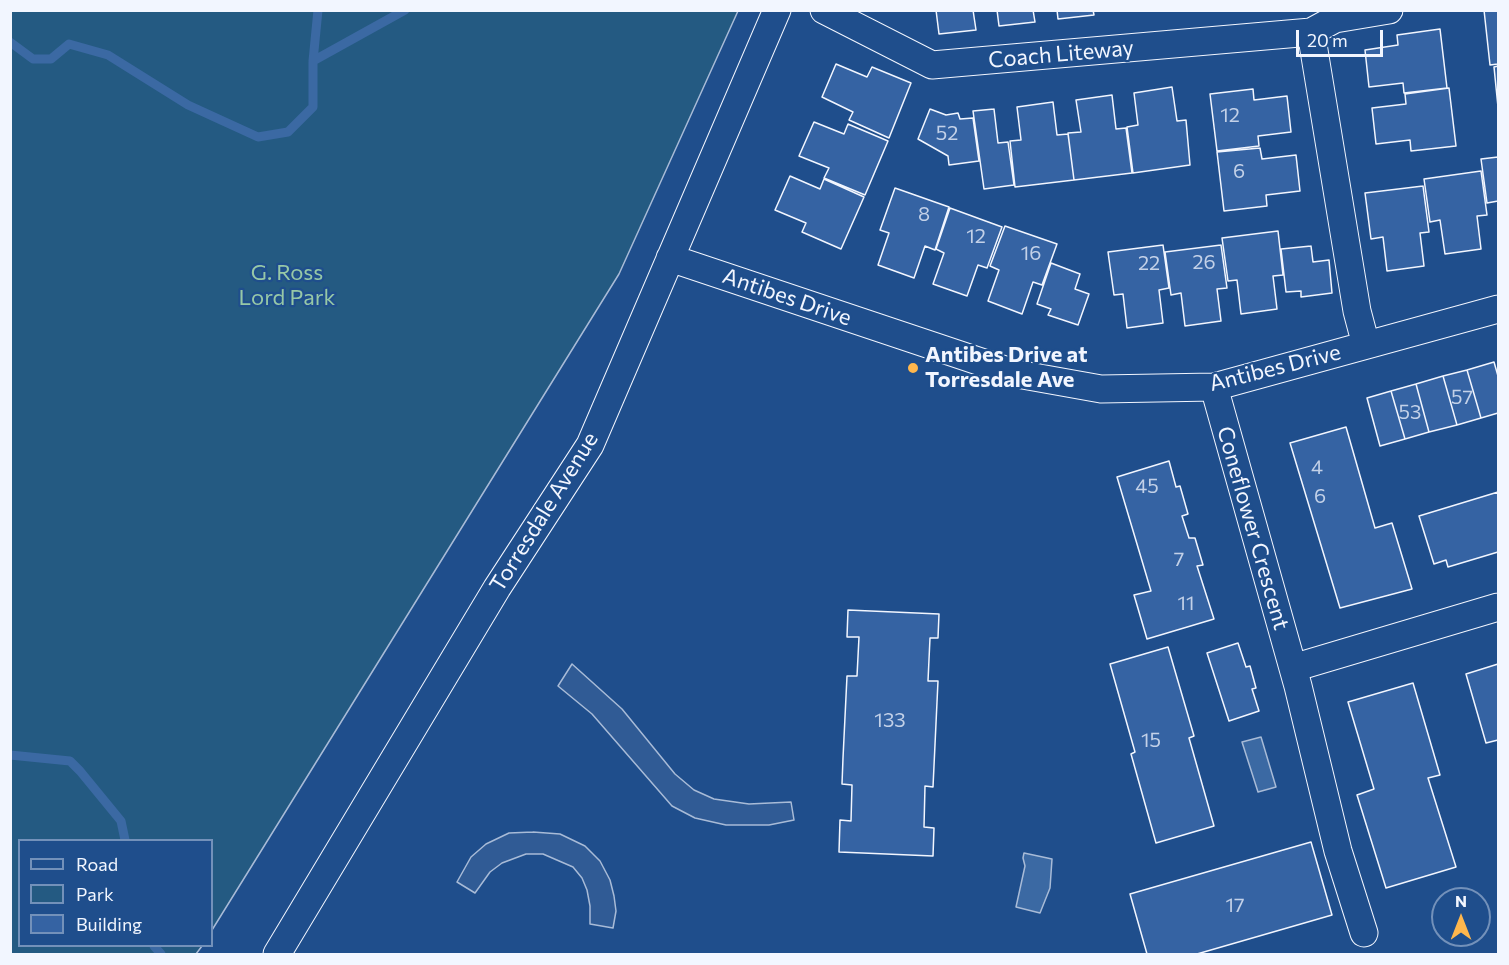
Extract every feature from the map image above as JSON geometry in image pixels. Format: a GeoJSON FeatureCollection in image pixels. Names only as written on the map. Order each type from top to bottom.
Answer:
{"type":"FeatureCollection","features":[{"type":"Feature","properties":{"kind":"street","name":"Torresdale Avenue"},"geometry":{"type":"LineString","coordinates":[[277,954],[497,588],[590,446],[777,10]]}},
{"type":"Feature","properties":{"kind":"street","name":"Coach Liteway"},"geometry":{"type":"LineString","coordinates":[[824,10],[932,65],[1311,32],[1335,18],[1389,10]]}},
{"type":"Feature","properties":{"kind":"street"},"geometry":{"type":"LineString","coordinates":[[1311,32],[1357,311],[1366,345]]}},
{"type":"Feature","properties":{"kind":"street","name":"Antibes Drive"},"geometry":{"type":"LineString","coordinates":[[670,258],[1017,374],[1101,389],[1214,387],[1498,309]]}},
{"type":"Feature","properties":{"kind":"street","name":"Coneflower Crescent"},"geometry":{"type":"LineString","coordinates":[[1214,387],[1293,669],[1338,851],[1364,933]]}},
{"type":"Feature","properties":{"kind":"street"},"geometry":{"type":"LineString","coordinates":[[1293,669],[1498,607]]}},
{"type":"Feature","properties":{"kind":"green space","name":"G. Ross Lord Park"},"geometry":{"type":"Polygon","coordinates":[[[10,11],[738,11],[619,274],[213,928],[213,839],[18,839],[18,947],[201,947],[196,954],[11,954],[10,11]]]}},
{"type":"Feature","properties":{"kind":"shaded area"},"geometry":{"type":"Polygon","coordinates":[[[572,664],[622,709],[675,774],[694,790],[714,799],[749,804],[791,802],[794,820],[769,825],[726,825],[695,818],[672,806],[592,714],[558,686],[572,664]]]}},
{"type":"Feature","properties":{"kind":"shaded area"},"geometry":{"type":"Polygon","coordinates":[[[1261,737],[1276,787],[1258,792],[1242,742],[1261,737]]]}},
{"type":"Feature","properties":{"kind":"shaded area"},"geometry":{"type":"Polygon","coordinates":[[[509,833],[560,834],[585,846],[600,861],[610,880],[614,896],[616,911],[613,928],[590,924],[590,906],[582,878],[573,867],[543,854],[526,854],[502,863],[490,872],[475,893],[457,882],[471,857],[486,844],[509,833]]]}},
{"type":"Feature","properties":{"kind":"shaded area"},"geometry":{"type":"Polygon","coordinates":[[[1024,853],[1052,859],[1050,888],[1040,913],[1016,907],[1025,866],[1024,853]]]}},
{"type":"Feature","properties":{"kind":"building"},"geometry":{"type":"Polygon","coordinates":[[[936,10],[973,10],[976,30],[939,34],[936,10]]]}},
{"type":"Feature","properties":{"kind":"building"},"geometry":{"type":"Polygon","coordinates":[[[997,10],[1033,10],[1035,22],[999,26],[997,10]]]}},
{"type":"Feature","properties":{"kind":"building"},"geometry":{"type":"Polygon","coordinates":[[[1057,10],[1093,10],[1094,15],[1058,19],[1057,10]]]}},
{"type":"Feature","properties":{"kind":"building"},"geometry":{"type":"Polygon","coordinates":[[[1484,10],[1498,10],[1498,64],[1490,65],[1484,10]]]}},
{"type":"Feature","properties":{"kind":"building"},"geometry":{"type":"Polygon","coordinates":[[[1440,29],[1447,88],[1404,93],[1403,83],[1369,87],[1365,50],[1398,45],[1397,35],[1440,29]]]}},
{"type":"Feature","properties":{"kind":"building"},"geometry":{"type":"Polygon","coordinates":[[[836,64],[867,77],[872,67],[911,83],[889,138],[849,120],[853,112],[822,97],[836,64]]]}},
{"type":"Feature","properties":{"kind":"building"},"geometry":{"type":"Polygon","coordinates":[[[1498,66],[1498,107],[1494,67],[1498,66]]]}},
{"type":"Feature","properties":{"kind":"building"},"geometry":{"type":"Polygon","coordinates":[[[1172,87],[1177,121],[1186,120],[1190,165],[1133,173],[1127,127],[1138,125],[1134,93],[1172,87]]]}},
{"type":"Feature","properties":{"kind":"building"},"geometry":{"type":"Polygon","coordinates":[[[1449,88],[1456,146],[1411,151],[1410,140],[1376,144],[1372,108],[1406,104],[1405,94],[1449,88]]]}},
{"type":"Feature","properties":{"kind":"building"},"geometry":{"type":"Polygon","coordinates":[[[1253,89],[1254,100],[1287,96],[1291,132],[1258,136],[1259,146],[1217,151],[1210,94],[1253,89]]]}},
{"type":"Feature","properties":{"kind":"building"},"geometry":{"type":"Polygon","coordinates":[[[1112,95],[1116,129],[1126,128],[1132,173],[1074,180],[1068,133],[1081,132],[1076,100],[1112,95]]]}},
{"type":"Feature","properties":{"kind":"building"},"geometry":{"type":"Polygon","coordinates":[[[1053,102],[1057,135],[1068,134],[1074,180],[1015,187],[1010,141],[1021,140],[1017,107],[1053,102]]]}},
{"type":"Feature","properties":{"kind":"building"},"geometry":{"type":"Polygon","coordinates":[[[930,109],[946,115],[958,113],[960,119],[973,118],[979,161],[949,165],[948,156],[918,139],[930,109]]]}},
{"type":"Feature","properties":{"kind":"building"},"geometry":{"type":"Polygon","coordinates":[[[994,109],[998,143],[1008,142],[1014,185],[984,189],[973,111],[994,109]]]}},
{"type":"Feature","properties":{"kind":"building"},"geometry":{"type":"Polygon","coordinates":[[[814,122],[844,134],[848,124],[888,141],[865,195],[824,178],[829,168],[799,156],[814,122]]]}},
{"type":"Feature","properties":{"kind":"building"},"geometry":{"type":"Polygon","coordinates":[[[1260,148],[1262,159],[1296,155],[1300,191],[1266,195],[1267,206],[1224,211],[1217,152],[1260,148]]]}},
{"type":"Feature","properties":{"kind":"building"},"geometry":{"type":"Polygon","coordinates":[[[1498,157],[1498,201],[1487,203],[1481,159],[1498,157]]]}},
{"type":"Feature","properties":{"kind":"building"},"geometry":{"type":"Polygon","coordinates":[[[1481,171],[1487,215],[1477,216],[1481,249],[1445,254],[1440,220],[1430,222],[1424,179],[1481,171]]]}},
{"type":"Feature","properties":{"kind":"building"},"geometry":{"type":"Polygon","coordinates":[[[790,176],[820,189],[824,179],[864,197],[841,249],[802,232],[806,223],[775,210],[790,176]]]}},
{"type":"Feature","properties":{"kind":"building"},"geometry":{"type":"Polygon","coordinates":[[[1423,186],[1429,232],[1420,233],[1424,266],[1387,271],[1383,237],[1371,239],[1365,193],[1423,186]]]}},
{"type":"Feature","properties":{"kind":"building"},"geometry":{"type":"Polygon","coordinates":[[[895,188],[949,207],[935,250],[925,246],[914,278],[878,265],[889,233],[880,230],[895,188]]]}},
{"type":"Feature","properties":{"kind":"building"},"geometry":{"type":"Polygon","coordinates":[[[950,208],[1002,227],[987,268],[978,265],[967,296],[933,284],[944,253],[936,249],[950,208]]]}},
{"type":"Feature","properties":{"kind":"building"},"geometry":{"type":"Polygon","coordinates":[[[1005,226],[1057,244],[1042,285],[1033,282],[1022,314],[988,301],[999,270],[990,266],[1005,226]]]}},
{"type":"Feature","properties":{"kind":"building"},"geometry":{"type":"Polygon","coordinates":[[[1278,231],[1283,275],[1273,276],[1277,309],[1241,314],[1237,280],[1228,281],[1222,238],[1278,231]]]}},
{"type":"Feature","properties":{"kind":"building"},"geometry":{"type":"Polygon","coordinates":[[[1163,245],[1169,288],[1159,290],[1163,323],[1127,328],[1123,294],[1114,295],[1108,252],[1163,245]]]}},
{"type":"Feature","properties":{"kind":"building"},"geometry":{"type":"Polygon","coordinates":[[[1221,245],[1227,288],[1217,289],[1221,321],[1185,326],[1181,293],[1171,295],[1165,252],[1221,245]]]}},
{"type":"Feature","properties":{"kind":"building"},"geometry":{"type":"Polygon","coordinates":[[[1311,246],[1313,262],[1329,260],[1332,293],[1301,297],[1301,291],[1286,292],[1281,249],[1311,246]]]}},
{"type":"Feature","properties":{"kind":"building"},"geometry":{"type":"Polygon","coordinates":[[[1051,263],[1080,274],[1075,289],[1089,294],[1078,325],[1048,315],[1051,309],[1037,304],[1051,263]]]}},
{"type":"Feature","properties":{"kind":"building"},"geometry":{"type":"Polygon","coordinates":[[[1494,362],[1498,376],[1498,413],[1481,418],[1467,370],[1494,362]]]}},
{"type":"Feature","properties":{"kind":"building"},"geometry":{"type":"Polygon","coordinates":[[[1467,370],[1481,418],[1457,425],[1443,376],[1467,370]]]}},
{"type":"Feature","properties":{"kind":"building"},"geometry":{"type":"Polygon","coordinates":[[[1443,376],[1457,425],[1429,432],[1416,384],[1443,376]]]}},
{"type":"Feature","properties":{"kind":"building"},"geometry":{"type":"Polygon","coordinates":[[[1416,384],[1429,432],[1405,439],[1391,391],[1416,384]]]}},
{"type":"Feature","properties":{"kind":"building"},"geometry":{"type":"Polygon","coordinates":[[[1391,391],[1405,439],[1380,446],[1367,398],[1391,391]]]}},
{"type":"Feature","properties":{"kind":"building"},"geometry":{"type":"Polygon","coordinates":[[[1346,427],[1375,528],[1392,523],[1412,589],[1340,608],[1290,443],[1346,427]]]}},
{"type":"Feature","properties":{"kind":"building"},"geometry":{"type":"Polygon","coordinates":[[[1169,461],[1176,487],[1180,486],[1188,514],[1182,516],[1189,538],[1195,538],[1203,565],[1197,566],[1214,619],[1147,639],[1134,595],[1151,591],[1117,477],[1169,461]]]}},
{"type":"Feature","properties":{"kind":"building"},"geometry":{"type":"Polygon","coordinates":[[[1498,492],[1498,552],[1448,567],[1446,560],[1434,564],[1419,516],[1498,492]]]}},
{"type":"Feature","properties":{"kind":"building"},"geometry":{"type":"Polygon","coordinates":[[[848,610],[939,614],[938,638],[930,638],[928,681],[938,681],[933,787],[925,786],[924,827],[934,828],[933,856],[839,852],[840,820],[851,821],[852,785],[842,784],[843,758],[847,676],[857,676],[859,637],[847,637],[848,610]]]}},
{"type":"Feature","properties":{"kind":"building"},"geometry":{"type":"Polygon","coordinates":[[[1238,643],[1246,667],[1250,666],[1256,688],[1252,689],[1259,711],[1229,721],[1207,653],[1238,643]]]}},
{"type":"Feature","properties":{"kind":"building"},"geometry":{"type":"Polygon","coordinates":[[[1168,647],[1194,736],[1189,738],[1214,826],[1156,843],[1131,754],[1135,752],[1110,664],[1168,647]]]}},
{"type":"Feature","properties":{"kind":"building"},"geometry":{"type":"Polygon","coordinates":[[[1498,664],[1498,740],[1486,743],[1466,674],[1498,664]]]}},
{"type":"Feature","properties":{"kind":"building"},"geometry":{"type":"Polygon","coordinates":[[[1413,683],[1440,775],[1428,778],[1456,867],[1386,888],[1357,795],[1374,789],[1348,702],[1413,683]]]}},
{"type":"Feature","properties":{"kind":"building"},"geometry":{"type":"Polygon","coordinates":[[[1311,842],[1332,915],[1197,954],[1147,954],[1130,894],[1311,842]]]}},
{"type":"Feature","properties":{"kind":"waterway"},"geometry":{"type":"LineString","coordinates":[[10,42],[33,59],[51,59],[69,44],[108,55],[188,105],[258,137],[288,132],[313,107],[313,61],[318,10]]}},
{"type":"Feature","properties":{"kind":"waterway"},"geometry":{"type":"LineString","coordinates":[[313,61],[405,10]]}},
{"type":"Feature","properties":{"kind":"waterway"},"geometry":{"type":"LineString","coordinates":[[10,755],[70,761],[121,821],[125,839]]}},
{"type":"Feature","properties":{"kind":"waterway"},"geometry":{"type":"LineString","coordinates":[[155,947],[161,954]]}},
{"type":"Feature","properties":{"kind":"place","name":"Antibes Drive at Torresdale Ave"},"geometry":{"type":"Point","coordinates":[913,368]}}]}
